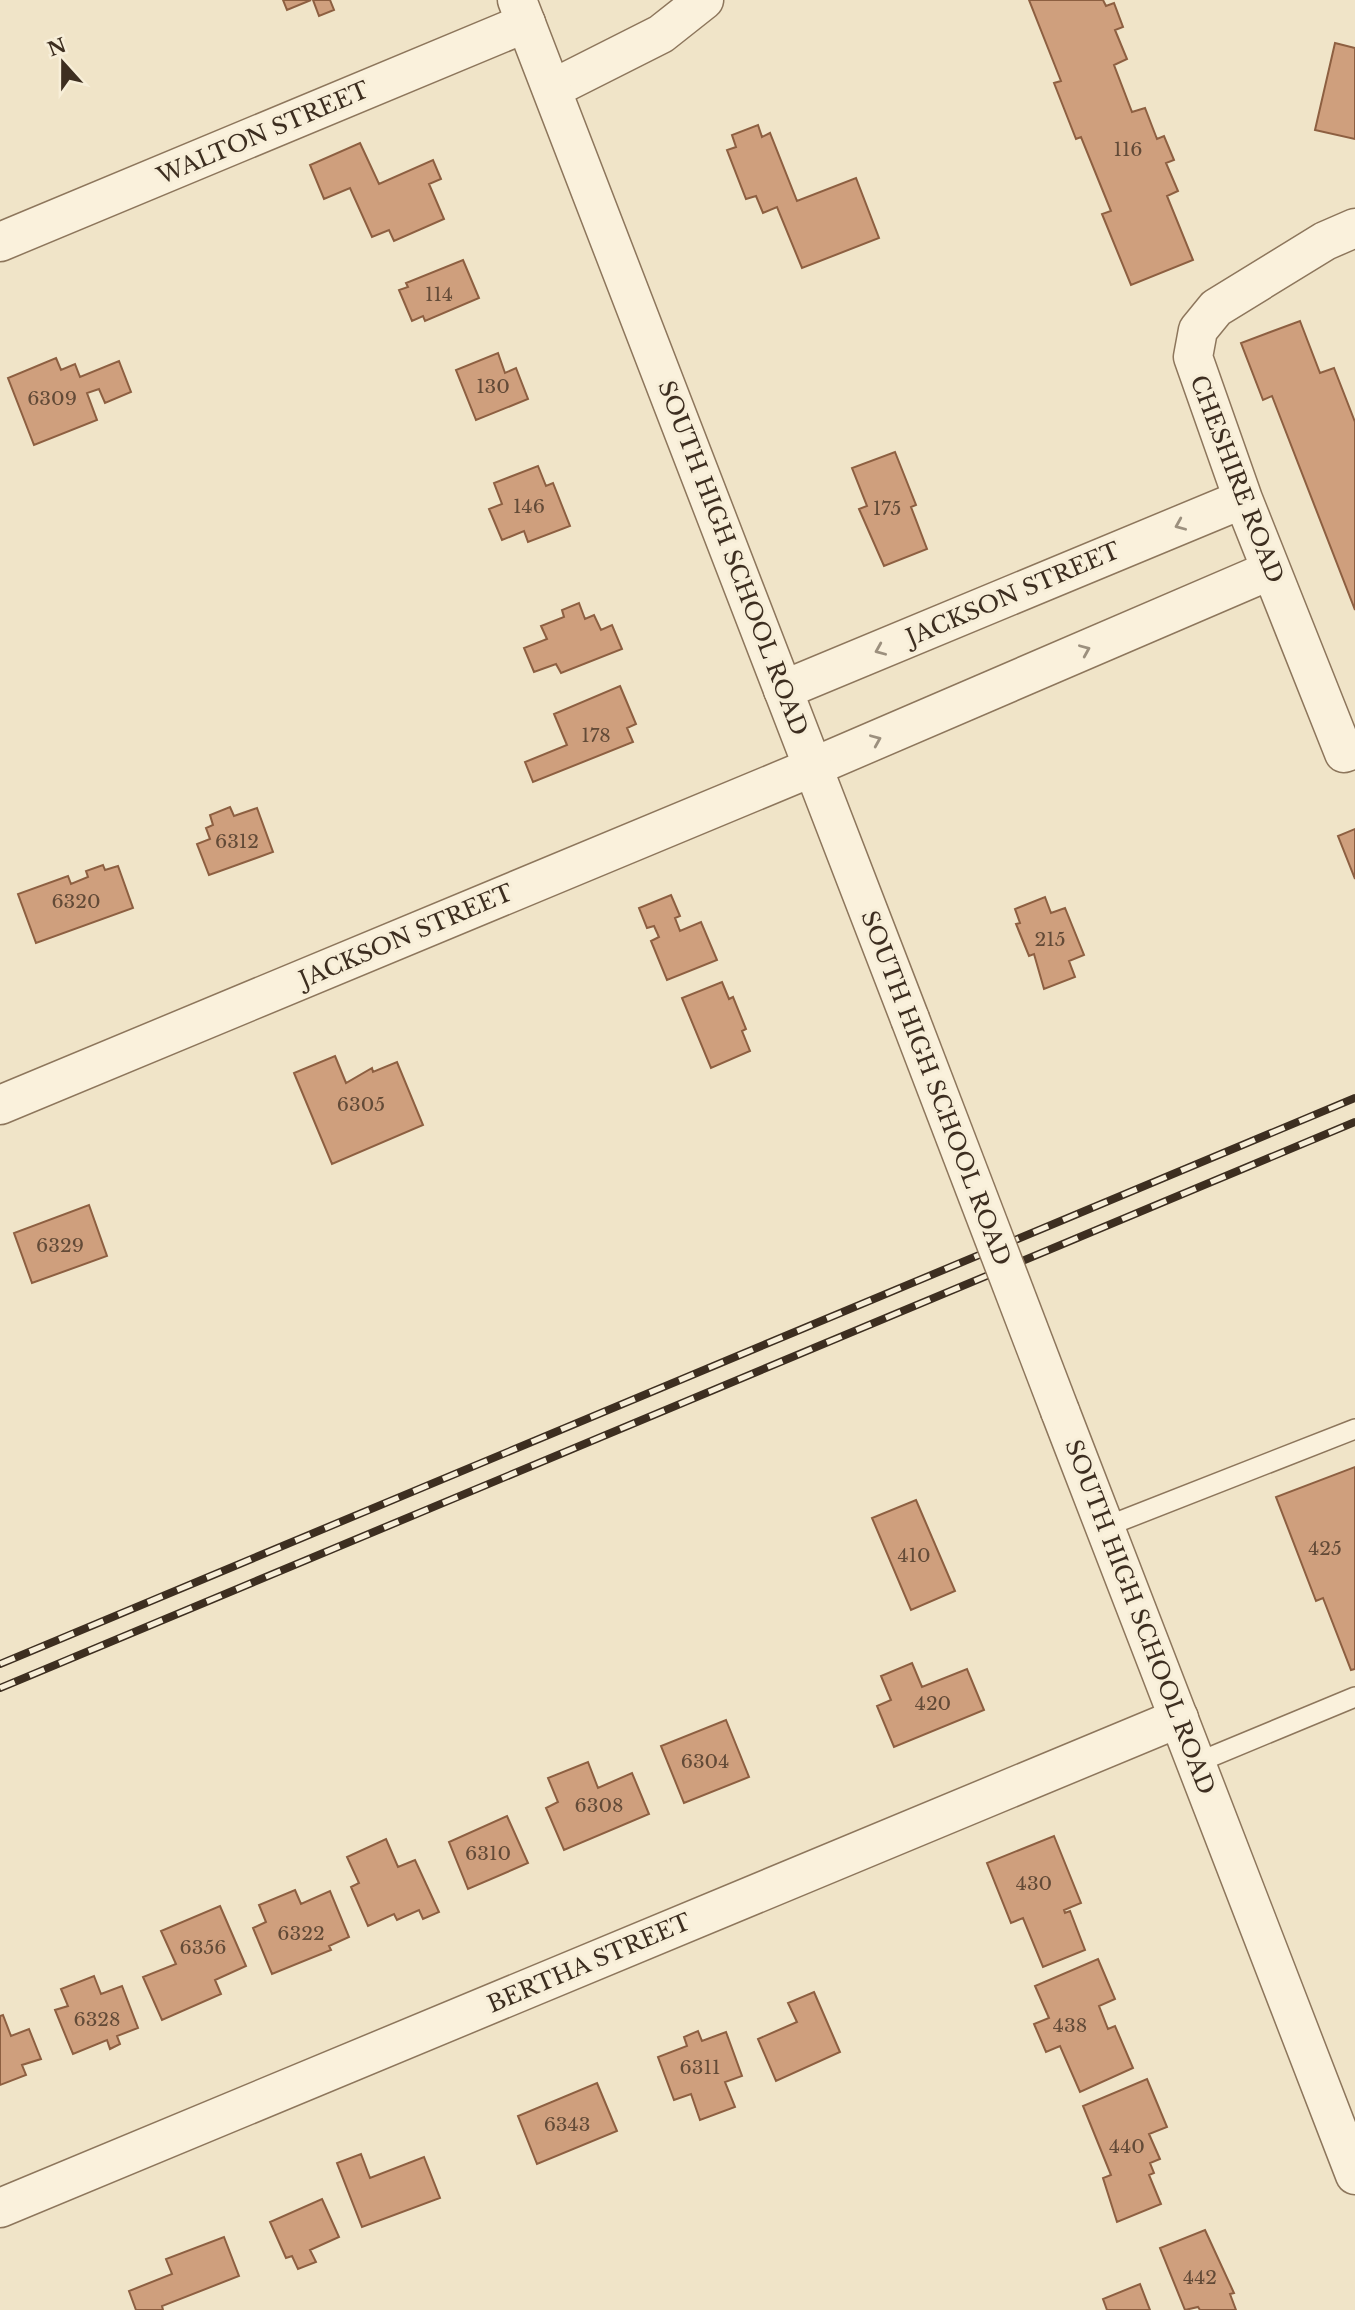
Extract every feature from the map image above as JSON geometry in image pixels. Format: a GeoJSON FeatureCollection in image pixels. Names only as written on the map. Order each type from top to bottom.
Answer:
{"type":"FeatureCollection","features":[{"type":"Feature","properties":{"kind":"street"},"geometry":{"type":"LineString","coordinates":[[552,89],[661,34],[704,0]]}},
{"type":"Feature","properties":{"kind":"street","name":"SOUTH HIGH SCHOOL ROAD"},"geometry":{"type":"LineString","coordinates":[[522,12],[1196,1763],[1344,2113],[1355,2175]]}},
{"type":"Feature","properties":{"kind":"street","name":"WALTON STREET"},"geometry":{"type":"LineString","coordinates":[[0,242],[522,12]]}},
{"type":"Feature","properties":{"kind":"street","name":"CHESHIRE ROAD"},"geometry":{"type":"LineString","coordinates":[[1355,228],[1325,241],[1216,308],[1198,330],[1193,343],[1195,371],[1344,753],[1355,749]]}},
{"type":"Feature","properties":{"kind":"street","name":"JACKSON STREET"},"geometry":{"type":"LineString","coordinates":[[783,690],[1243,499]]}},
{"type":"Feature","properties":{"kind":"street","name":"JACKSON STREET"},"geometry":{"type":"LineString","coordinates":[[0,1105],[813,767],[1271,570]]}},
{"type":"Feature","properties":{"kind":"street","name":"BERTHA STREET"},"geometry":{"type":"LineString","coordinates":[[0,2208],[1179,1717]]}},
{"type":"Feature","properties":{"kind":"lane"},"geometry":{"type":"LineString","coordinates":[[1105,1527],[1355,1429]]}},
{"type":"Feature","properties":{"kind":"lane"},"geometry":{"type":"LineString","coordinates":[[1196,1763],[1355,1697]]}},
{"type":"Feature","properties":{"kind":"building"},"geometry":{"type":"Polygon","coordinates":[[[283,0],[311,0],[287,10],[283,0]]]}},
{"type":"Feature","properties":{"kind":"building"},"geometry":{"type":"Polygon","coordinates":[[[313,0],[330,0],[334,10],[319,16],[313,0]]]}},
{"type":"Feature","properties":{"kind":"building"},"geometry":{"type":"Polygon","coordinates":[[[1029,0],[1103,0],[1106,6],[1114,3],[1123,27],[1115,30],[1127,59],[1114,65],[1132,112],[1145,108],[1157,139],[1164,136],[1174,160],[1166,163],[1178,191],[1167,196],[1193,260],[1131,285],[1102,214],[1111,211],[1081,137],[1076,139],[1054,83],[1061,81],[1029,0]]]}},
{"type":"Feature","properties":{"kind":"building"},"geometry":{"type":"Polygon","coordinates":[[[1335,43],[1355,48],[1355,139],[1315,130],[1335,43]]]}},
{"type":"Feature","properties":{"kind":"building"},"geometry":{"type":"Polygon","coordinates":[[[758,125],[762,137],[770,133],[797,201],[856,178],[879,238],[802,268],[777,207],[763,213],[756,196],[746,199],[727,150],[736,147],[732,135],[758,125]]]}},
{"type":"Feature","properties":{"kind":"building"},"geometry":{"type":"Polygon","coordinates":[[[360,143],[379,184],[433,160],[441,179],[429,184],[444,219],[394,241],[389,230],[372,237],[350,188],[324,199],[310,165],[360,143]]]}},
{"type":"Feature","properties":{"kind":"building"},"geometry":{"type":"Polygon","coordinates":[[[463,260],[479,298],[425,321],[423,316],[412,321],[399,290],[408,287],[406,283],[463,260]]]}},
{"type":"Feature","properties":{"kind":"building"},"geometry":{"type":"Polygon","coordinates":[[[1300,321],[1320,373],[1334,368],[1355,422],[1355,610],[1272,396],[1263,400],[1241,343],[1300,321]]]}},
{"type":"Feature","properties":{"kind":"building"},"geometry":{"type":"Polygon","coordinates":[[[498,353],[505,373],[516,368],[528,399],[476,420],[456,370],[498,353]]]}},
{"type":"Feature","properties":{"kind":"building"},"geometry":{"type":"Polygon","coordinates":[[[56,358],[61,370],[75,364],[80,377],[119,361],[131,392],[105,403],[99,389],[87,393],[97,420],[34,445],[8,378],[56,358]]]}},
{"type":"Feature","properties":{"kind":"building"},"geometry":{"type":"Polygon","coordinates":[[[895,452],[916,505],[911,507],[927,549],[884,566],[859,509],[867,506],[852,468],[895,452]]]}},
{"type":"Feature","properties":{"kind":"building"},"geometry":{"type":"Polygon","coordinates":[[[538,466],[546,486],[553,483],[570,526],[528,542],[524,531],[502,540],[489,509],[502,504],[494,483],[538,466]]]}},
{"type":"Feature","properties":{"kind":"building"},"geometry":{"type":"Polygon","coordinates":[[[579,603],[585,619],[594,615],[601,630],[612,625],[622,649],[561,673],[556,664],[534,672],[524,648],[547,639],[541,626],[564,617],[562,610],[579,603]]]}},
{"type":"Feature","properties":{"kind":"building"},"geometry":{"type":"Polygon","coordinates":[[[620,686],[636,724],[627,728],[633,742],[533,782],[525,762],[567,745],[554,714],[620,686]]]}},
{"type":"Feature","properties":{"kind":"building"},"geometry":{"type":"Polygon","coordinates":[[[230,807],[234,816],[257,808],[273,852],[209,875],[197,844],[210,839],[206,828],[213,825],[210,815],[230,807]]]}},
{"type":"Feature","properties":{"kind":"building"},"geometry":{"type":"Polygon","coordinates":[[[1355,829],[1355,879],[1338,836],[1355,829]]]}},
{"type":"Feature","properties":{"kind":"building"},"geometry":{"type":"Polygon","coordinates":[[[103,865],[105,870],[118,866],[133,908],[36,943],[18,894],[68,876],[71,884],[88,877],[86,871],[103,865]]]}},
{"type":"Feature","properties":{"kind":"building"},"geometry":{"type":"Polygon","coordinates":[[[671,895],[680,916],[675,918],[680,931],[701,922],[717,960],[667,980],[651,941],[659,937],[654,926],[647,928],[639,908],[671,895]]]}},
{"type":"Feature","properties":{"kind":"building"},"geometry":{"type":"Polygon","coordinates":[[[1045,897],[1051,913],[1065,908],[1084,955],[1069,961],[1075,977],[1044,989],[1034,954],[1029,956],[1016,924],[1020,923],[1015,909],[1045,897]]]}},
{"type":"Feature","properties":{"kind":"building"},"geometry":{"type":"Polygon","coordinates":[[[722,982],[729,999],[733,997],[746,1029],[742,1031],[750,1051],[711,1068],[682,998],[722,982]]]}},
{"type":"Feature","properties":{"kind":"building"},"geometry":{"type":"Polygon","coordinates":[[[335,1056],[346,1083],[372,1068],[373,1072],[397,1062],[423,1125],[332,1164],[294,1073],[335,1056]]]}},
{"type":"Feature","properties":{"kind":"building"},"geometry":{"type":"Polygon","coordinates":[[[89,1205],[107,1256],[32,1283],[14,1233],[89,1205]]]}},
{"type":"Feature","properties":{"kind":"building"},"geometry":{"type":"Polygon","coordinates":[[[1355,1467],[1355,1669],[1351,1670],[1323,1598],[1316,1601],[1276,1497],[1355,1467]]]}},
{"type":"Feature","properties":{"kind":"building"},"geometry":{"type":"Polygon","coordinates":[[[916,1500],[955,1591],[911,1610],[872,1518],[916,1500]]]}},
{"type":"Feature","properties":{"kind":"building"},"geometry":{"type":"Polygon","coordinates":[[[912,1663],[922,1687],[967,1669],[984,1710],[894,1747],[877,1706],[891,1700],[881,1676],[912,1663]]]}},
{"type":"Feature","properties":{"kind":"building"},"geometry":{"type":"Polygon","coordinates":[[[726,1720],[749,1777],[684,1803],[661,1746],[726,1720]]]}},
{"type":"Feature","properties":{"kind":"building"},"geometry":{"type":"Polygon","coordinates":[[[588,1762],[598,1788],[632,1773],[649,1814],[564,1850],[546,1808],[558,1802],[548,1778],[588,1762]]]}},
{"type":"Feature","properties":{"kind":"building"},"geometry":{"type":"Polygon","coordinates":[[[507,1816],[528,1863],[468,1889],[449,1842],[507,1816]]]}},
{"type":"Feature","properties":{"kind":"building"},"geometry":{"type":"Polygon","coordinates":[[[1054,1836],[1081,1903],[1064,1910],[1065,1913],[1070,1911],[1085,1950],[1043,1967],[1023,1918],[1011,1923],[987,1863],[1054,1836]]]}},
{"type":"Feature","properties":{"kind":"building"},"geometry":{"type":"Polygon","coordinates":[[[386,1839],[398,1867],[415,1860],[439,1912],[423,1919],[419,1910],[397,1920],[394,1914],[368,1926],[351,1887],[359,1883],[347,1857],[386,1839]]]}},
{"type":"Feature","properties":{"kind":"building"},"geometry":{"type":"Polygon","coordinates":[[[295,1890],[301,1904],[330,1891],[349,1937],[329,1946],[331,1950],[272,1974],[253,1928],[266,1922],[259,1905],[295,1890]]]}},
{"type":"Feature","properties":{"kind":"building"},"geometry":{"type":"Polygon","coordinates":[[[220,1906],[246,1966],[215,1980],[221,1994],[162,2020],[143,1977],[176,1964],[161,1931],[220,1906]]]}},
{"type":"Feature","properties":{"kind":"building"},"geometry":{"type":"Polygon","coordinates":[[[1098,1959],[1115,1999],[1099,2006],[1108,2029],[1115,2026],[1133,2068],[1080,2092],[1060,2046],[1046,2052],[1034,2024],[1049,2018],[1035,1986],[1098,1959]]]}},
{"type":"Feature","properties":{"kind":"building"},"geometry":{"type":"Polygon","coordinates":[[[94,1976],[101,1994],[122,1986],[138,2028],[117,2036],[120,2044],[110,2049],[107,2040],[73,2054],[55,2010],[68,2006],[61,1989],[94,1976]]]}},
{"type":"Feature","properties":{"kind":"building"},"geometry":{"type":"Polygon","coordinates":[[[814,1992],[840,2052],[776,2081],[758,2039],[797,2022],[788,2003],[814,1992]]]}},
{"type":"Feature","properties":{"kind":"building"},"geometry":{"type":"Polygon","coordinates":[[[3,2015],[11,2036],[29,2029],[41,2059],[22,2065],[26,2075],[0,2085],[0,2016],[3,2015]]]}},
{"type":"Feature","properties":{"kind":"building"},"geometry":{"type":"Polygon","coordinates":[[[698,2031],[702,2041],[726,2032],[742,2076],[725,2082],[735,2107],[700,2120],[691,2094],[674,2100],[658,2057],[687,2046],[684,2037],[698,2031]]]}},
{"type":"Feature","properties":{"kind":"building"},"geometry":{"type":"Polygon","coordinates":[[[1147,2079],[1167,2127],[1149,2134],[1160,2159],[1150,2163],[1154,2173],[1149,2175],[1161,2204],[1117,2222],[1103,2178],[1111,2175],[1083,2106],[1147,2079]]]}},
{"type":"Feature","properties":{"kind":"building"},"geometry":{"type":"Polygon","coordinates":[[[597,2083],[617,2131],[537,2164],[518,2116],[597,2083]]]}},
{"type":"Feature","properties":{"kind":"building"},"geometry":{"type":"Polygon","coordinates":[[[361,2154],[370,2178],[424,2157],[440,2198],[362,2227],[337,2163],[361,2154]]]}},
{"type":"Feature","properties":{"kind":"building"},"geometry":{"type":"Polygon","coordinates":[[[322,2199],[339,2237],[310,2250],[316,2262],[298,2269],[292,2256],[286,2258],[270,2222],[322,2199]]]}},
{"type":"Feature","properties":{"kind":"building"},"geometry":{"type":"Polygon","coordinates":[[[1205,2230],[1234,2293],[1230,2294],[1236,2310],[1200,2310],[1198,2307],[1185,2310],[1160,2248],[1205,2230]]]}},
{"type":"Feature","properties":{"kind":"building"},"geometry":{"type":"Polygon","coordinates":[[[224,2237],[239,2276],[162,2306],[163,2310],[136,2310],[129,2291],[172,2274],[166,2259],[224,2237]]]}},
{"type":"Feature","properties":{"kind":"building"},"geometry":{"type":"Polygon","coordinates":[[[1140,2284],[1150,2310],[1107,2310],[1103,2299],[1140,2284]]]}},
{"type":"Feature","properties":{"kind":"railway"},"geometry":{"type":"LineString","coordinates":[[0,1664],[1355,1098]]}},
{"type":"Feature","properties":{"kind":"railway"},"geometry":{"type":"LineString","coordinates":[[0,1688],[1355,1122]]}}]}
